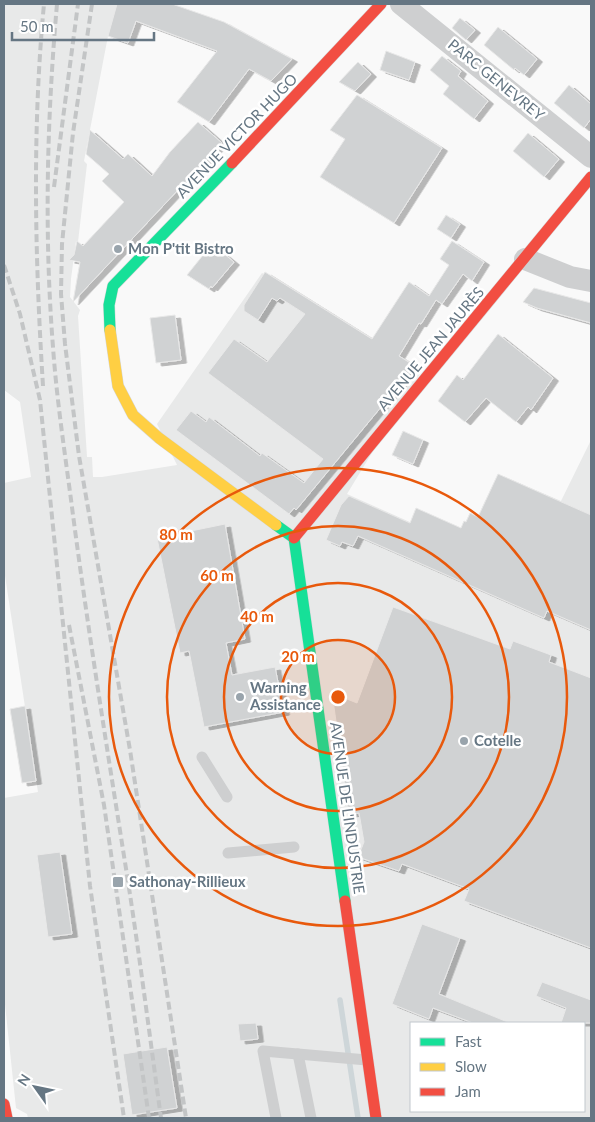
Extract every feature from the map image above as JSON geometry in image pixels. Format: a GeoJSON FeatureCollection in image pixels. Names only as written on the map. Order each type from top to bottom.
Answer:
{"type":"FeatureCollection","features":[{"type":"Feature","properties":{"kind":"street","name":"AVENUE VICTOR HUGO"},"geometry":{"type":"LineString","coordinates":[[294,538],[159,438],[133,414],[118,386],[109,325],[109,305],[113,286],[298,94],[381,4]]}},
{"type":"Feature","properties":{"kind":"street","name":"PARC GENEVREY"},"geometry":{"type":"LineString","coordinates":[[401,4],[591,157]]}},
{"type":"Feature","properties":{"kind":"street","name":"AVENUE JEAN JAURÈS"},"geometry":{"type":"LineString","coordinates":[[294,538],[591,177]]}},
{"type":"Feature","properties":{"kind":"street"},"geometry":{"type":"LineString","coordinates":[[525,259],[570,277],[591,281]]}},
{"type":"Feature","properties":{"kind":"street","name":"AVENUE DE L'INDUSTRIE"},"geometry":{"type":"LineString","coordinates":[[294,538],[376,1118]]}},
{"type":"Feature","properties":{"kind":"street"},"geometry":{"type":"LineString","coordinates":[[4,1104],[7,1118]]}},
{"type":"Feature","properties":{"kind":"lane"},"geometry":{"type":"LineString","coordinates":[[202,757],[227,797]]}},
{"type":"Feature","properties":{"kind":"lane"},"geometry":{"type":"LineString","coordinates":[[228,853],[294,847]]}},
{"type":"Feature","properties":{"kind":"lane"},"geometry":{"type":"LineString","coordinates":[[276,1118],[263,1051],[367,1060]]}},
{"type":"Feature","properties":{"kind":"lane"},"geometry":{"type":"LineString","coordinates":[[298,1054],[311,1118]]}},
{"type":"Feature","properties":{"kind":"shaded area"},"geometry":{"type":"Polygon","coordinates":[[[4,4],[117,4],[108,36],[84,161],[87,164],[70,297],[80,310],[78,316],[87,457],[92,457],[93,477],[177,465],[157,424],[262,273],[421,372],[347,494],[448,539],[453,545],[464,521],[466,521],[470,513],[478,516],[498,474],[561,501],[591,440],[591,1118],[28,1118],[27,1114],[16,1108],[4,995],[4,798],[38,792],[4,569],[4,483],[31,477],[20,402],[4,390],[4,4]]]}},
{"type":"Feature","properties":{"kind":"building"},"geometry":{"type":"Polygon","coordinates":[[[117,4],[172,4],[224,22],[292,59],[271,81],[249,69],[209,122],[177,102],[217,51],[136,21],[128,43],[108,36],[117,4]]]}},
{"type":"Feature","properties":{"kind":"building"},"geometry":{"type":"Polygon","coordinates":[[[460,18],[475,30],[466,40],[452,28],[460,18]]]}},
{"type":"Feature","properties":{"kind":"building"},"geometry":{"type":"Polygon","coordinates":[[[498,27],[537,59],[524,75],[515,68],[514,70],[484,45],[498,27]]]}},
{"type":"Feature","properties":{"kind":"building"},"geometry":{"type":"Polygon","coordinates":[[[386,51],[415,62],[409,80],[380,70],[386,51]]]}},
{"type":"Feature","properties":{"kind":"building"},"geometry":{"type":"Polygon","coordinates":[[[442,56],[461,71],[458,76],[488,101],[474,119],[443,94],[449,86],[430,70],[442,56]]]}},
{"type":"Feature","properties":{"kind":"building"},"geometry":{"type":"Polygon","coordinates":[[[358,62],[371,74],[355,91],[339,82],[358,62]]]}},
{"type":"Feature","properties":{"kind":"building"},"geometry":{"type":"Polygon","coordinates":[[[569,85],[591,104],[591,119],[584,128],[554,103],[569,85]]]}},
{"type":"Feature","properties":{"kind":"building"},"geometry":{"type":"Polygon","coordinates":[[[357,95],[442,148],[394,223],[320,177],[345,139],[330,130],[357,95]]]}},
{"type":"Feature","properties":{"kind":"building"},"geometry":{"type":"Polygon","coordinates":[[[198,122],[222,143],[73,302],[80,262],[69,260],[74,255],[77,241],[83,246],[124,202],[102,181],[109,174],[86,154],[90,130],[123,159],[128,154],[152,176],[170,152],[198,122]]]}},
{"type":"Feature","properties":{"kind":"building"},"geometry":{"type":"Polygon","coordinates":[[[528,133],[559,159],[544,177],[513,151],[528,133]]]}},
{"type":"Feature","properties":{"kind":"building"},"geometry":{"type":"Polygon","coordinates":[[[446,215],[460,224],[451,238],[437,229],[446,215]]]}},
{"type":"Feature","properties":{"kind":"building"},"geometry":{"type":"Polygon","coordinates":[[[452,241],[484,262],[472,281],[463,274],[442,304],[436,300],[421,324],[419,323],[399,356],[415,366],[296,510],[294,508],[289,514],[176,430],[191,411],[206,422],[209,417],[260,456],[262,453],[304,483],[323,459],[208,373],[234,339],[267,362],[305,314],[280,298],[277,301],[272,298],[258,320],[244,311],[244,305],[265,272],[372,339],[409,282],[429,296],[449,265],[440,259],[452,241]]]}},
{"type":"Feature","properties":{"kind":"building"},"geometry":{"type":"Polygon","coordinates":[[[212,244],[234,262],[212,288],[211,286],[209,289],[187,275],[212,244]]]}},
{"type":"Feature","properties":{"kind":"building"},"geometry":{"type":"Polygon","coordinates":[[[534,288],[591,303],[591,323],[537,308],[523,302],[534,288]]]}},
{"type":"Feature","properties":{"kind":"building"},"geometry":{"type":"Polygon","coordinates":[[[175,315],[181,360],[156,363],[150,318],[175,315]]]}},
{"type":"Feature","properties":{"kind":"building"},"geometry":{"type":"Polygon","coordinates":[[[498,334],[553,378],[531,410],[528,407],[516,422],[486,398],[465,422],[438,401],[457,375],[463,380],[498,334]]]}},
{"type":"Feature","properties":{"kind":"building"},"geometry":{"type":"Polygon","coordinates":[[[403,431],[423,440],[413,464],[392,455],[403,431]]]}},
{"type":"Feature","properties":{"kind":"building"},"geometry":{"type":"Polygon","coordinates":[[[498,474],[591,515],[591,630],[547,611],[544,618],[358,536],[353,546],[342,542],[340,546],[326,540],[341,505],[349,496],[410,523],[416,508],[461,528],[470,513],[478,517],[498,474]]]}},
{"type":"Feature","properties":{"kind":"building"},"geometry":{"type":"Polygon","coordinates":[[[225,524],[245,639],[226,643],[232,675],[275,667],[284,712],[204,727],[189,651],[180,653],[157,538],[225,524]]]}},
{"type":"Feature","properties":{"kind":"building","name":"Cotelle"},"geometry":{"type":"Polygon","coordinates":[[[393,607],[510,649],[513,641],[551,655],[549,662],[591,678],[591,948],[464,901],[469,889],[402,864],[399,871],[358,857],[364,842],[359,813],[349,814],[332,693],[357,703],[393,607]]]}},
{"type":"Feature","properties":{"kind":"building"},"geometry":{"type":"Polygon","coordinates":[[[25,706],[36,781],[22,783],[10,709],[25,706]]]}},
{"type":"Feature","properties":{"kind":"building"},"geometry":{"type":"Polygon","coordinates":[[[60,852],[72,934],[48,937],[37,855],[60,852]]]}},
{"type":"Feature","properties":{"kind":"building"},"geometry":{"type":"Polygon","coordinates":[[[422,924],[460,938],[439,994],[508,1022],[470,1022],[433,1008],[429,1019],[392,1004],[422,924]]]}},
{"type":"Feature","properties":{"kind":"building"},"geometry":{"type":"Polygon","coordinates":[[[542,982],[591,1000],[591,1023],[561,1022],[566,1008],[536,996],[542,982]]]}},
{"type":"Feature","properties":{"kind":"building"},"geometry":{"type":"Polygon","coordinates":[[[256,1023],[258,1039],[240,1041],[238,1024],[256,1023]]]}},
{"type":"Feature","properties":{"kind":"building"},"geometry":{"type":"Polygon","coordinates":[[[167,1047],[177,1108],[132,1115],[123,1054],[167,1047]]]}},
{"type":"Feature","properties":{"kind":"waterway"},"geometry":{"type":"LineString","coordinates":[[340,1000],[358,1118]]}},
{"type":"Feature","properties":{"kind":"railway"},"geometry":{"type":"LineString","coordinates":[[43,386],[38,290],[36,147],[44,4]]}},
{"type":"Feature","properties":{"kind":"railway"},"geometry":{"type":"LineString","coordinates":[[57,4],[48,176],[48,261],[55,368],[97,686],[134,921],[161,1118]]}},
{"type":"Feature","properties":{"kind":"railway"},"geometry":{"type":"LineString","coordinates":[[54,187],[78,4]]}},
{"type":"Feature","properties":{"kind":"railway"},"geometry":{"type":"LineString","coordinates":[[92,4],[73,133],[62,244],[61,294],[65,344],[79,456],[130,750],[186,1118]]}},
{"type":"Feature","properties":{"kind":"railway"},"geometry":{"type":"LineString","coordinates":[[4,265],[20,314],[40,400],[90,886],[124,1118]]}},
{"type":"Feature","properties":{"kind":"railway"},"geometry":{"type":"LineString","coordinates":[[69,625],[104,805],[149,1118]]}},
{"type":"Feature","properties":{"kind":"traffic: fast"},"geometry":{"type":"LineString","coordinates":[[110,330],[109,305],[113,286],[232,163]]}},
{"type":"Feature","properties":{"kind":"traffic: fast"},"geometry":{"type":"LineString","coordinates":[[276,525],[294,538],[345,901]]}},
{"type":"Feature","properties":{"kind":"traffic: slow"},"geometry":{"type":"LineString","coordinates":[[110,330],[118,386],[133,415],[159,438],[276,525]]}},
{"type":"Feature","properties":{"kind":"traffic: jam"},"geometry":{"type":"LineString","coordinates":[[232,163],[381,4]]}},
{"type":"Feature","properties":{"kind":"traffic: jam"},"geometry":{"type":"LineString","coordinates":[[294,538],[591,177]]}},
{"type":"Feature","properties":{"kind":"traffic: jam"},"geometry":{"type":"LineString","coordinates":[[345,901],[376,1118]]}},
{"type":"Feature","properties":{"kind":"traffic: jam"},"geometry":{"type":"LineString","coordinates":[[4,1104],[7,1118]]}},
{"type":"Feature","properties":{"kind":"place","name":"Mon P'tit Bistro"},"geometry":{"type":"Point","coordinates":[118,249]}},
{"type":"Feature","properties":{"kind":"place","name":"Warning Assistance"},"geometry":{"type":"Point","coordinates":[240,697]}},
{"type":"Feature","properties":{"kind":"place","name":"Cotelle"},"geometry":{"type":"Point","coordinates":[464,741]}},
{"type":"Feature","properties":{"kind":"place","name":"Sathonay-Rillieux"},"geometry":{"type":"Point","coordinates":[118,882]}}]}
